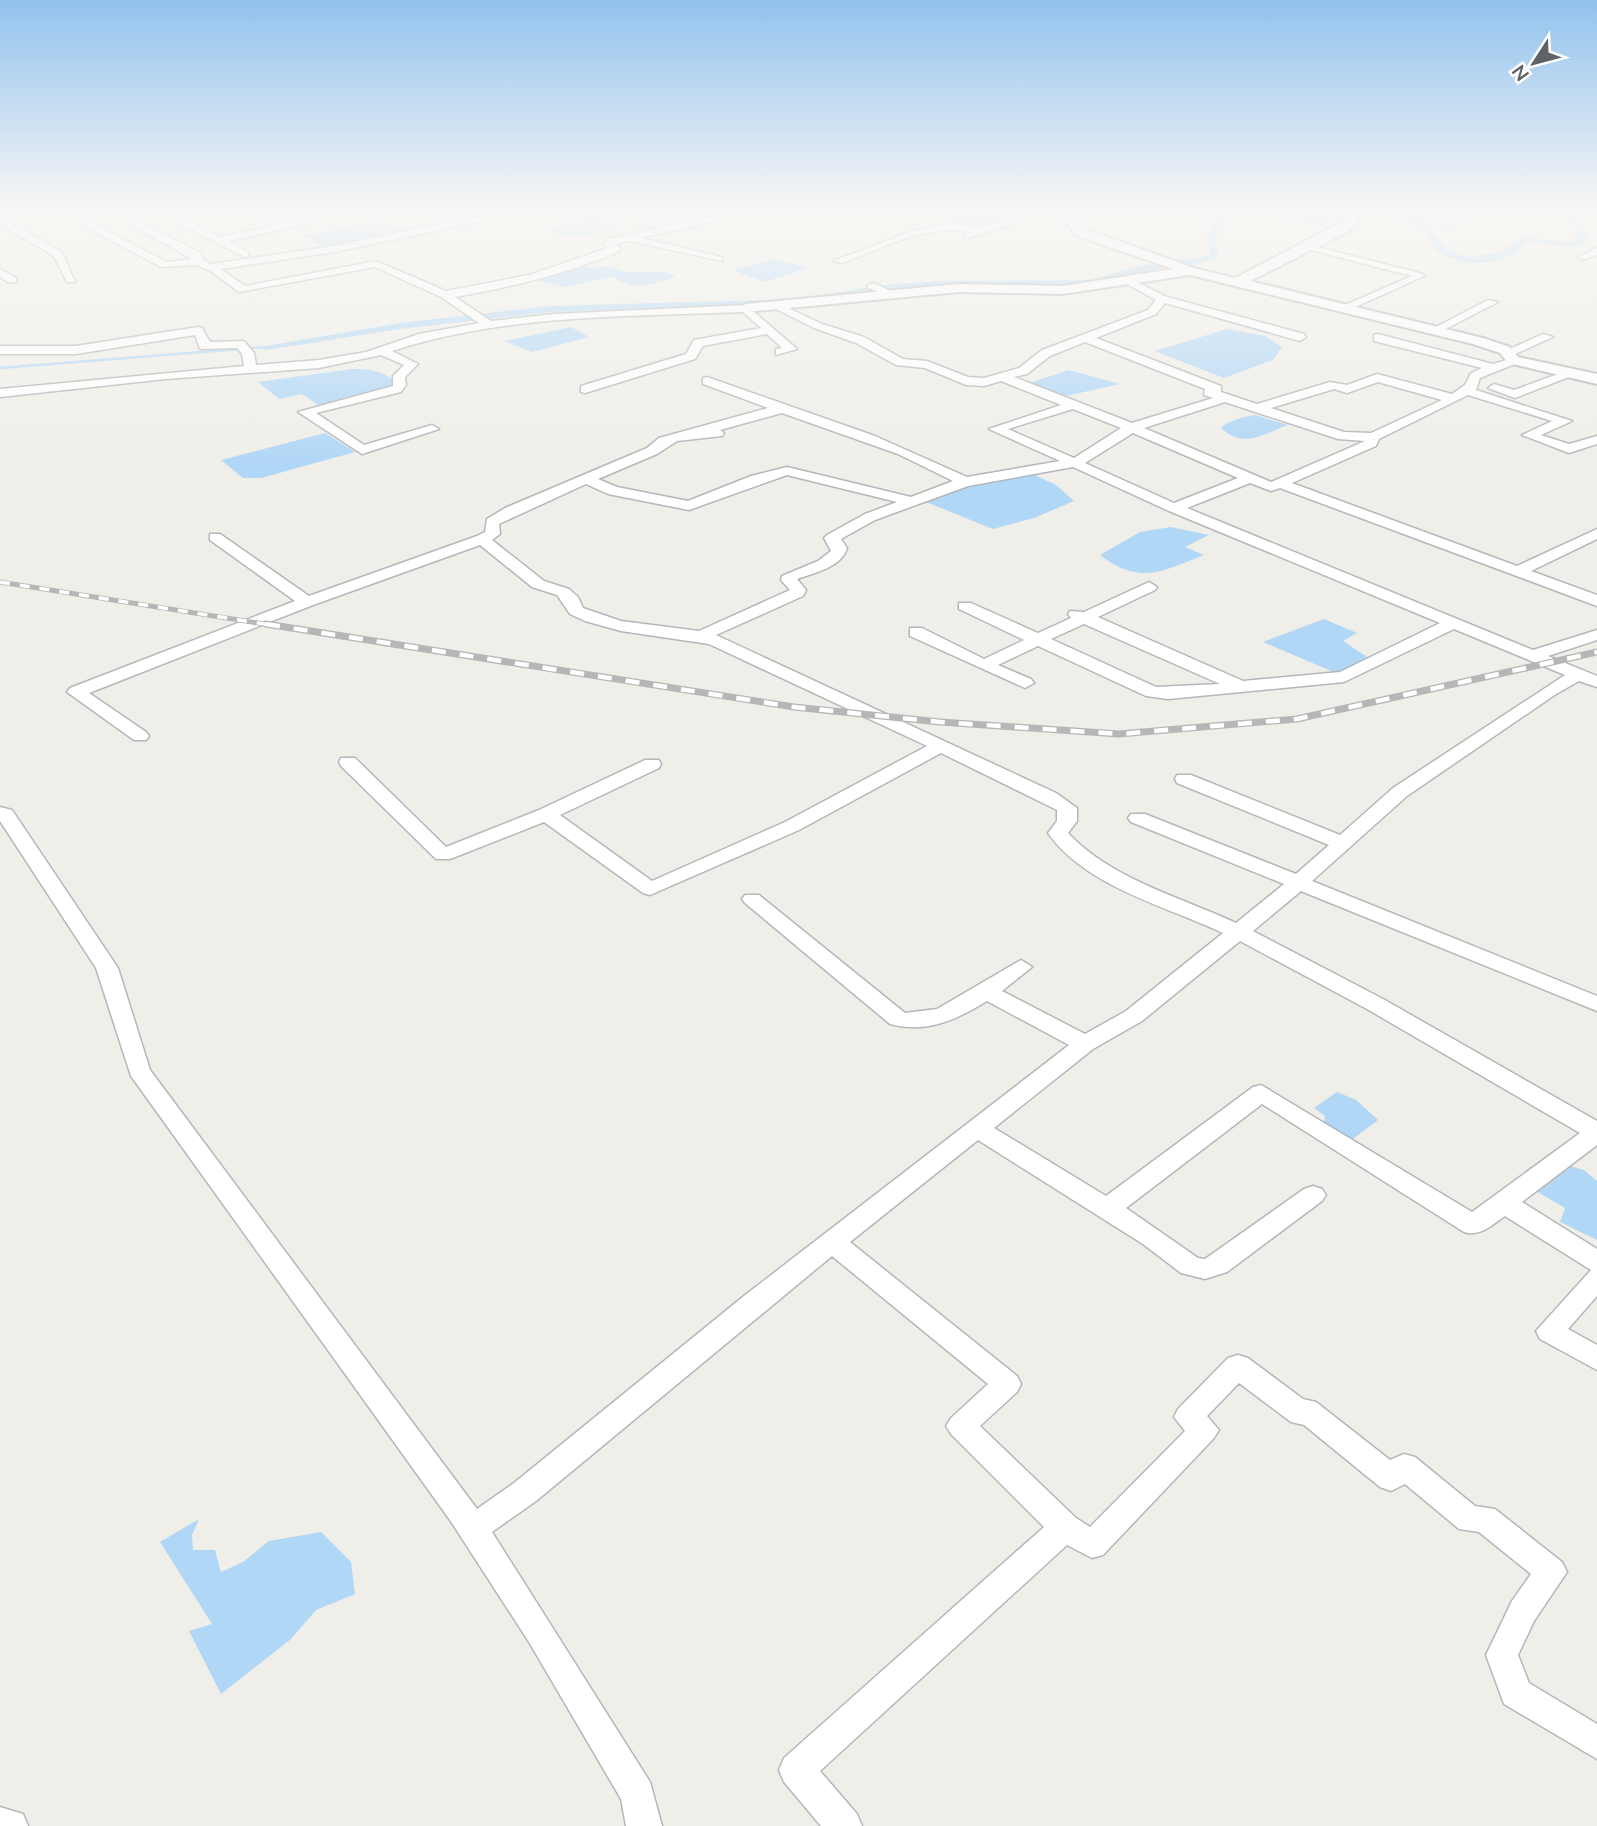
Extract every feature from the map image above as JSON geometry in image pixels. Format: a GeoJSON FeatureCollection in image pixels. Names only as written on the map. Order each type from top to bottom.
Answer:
{"type":"FeatureCollection","features":[{"type":"Feature","properties":{"kind":"street"},"geometry":{"type":"LineString","coordinates":[[440,293],[489,325]]}},
{"type":"Feature","properties":{"kind":"street"},"geometry":{"type":"LineString","coordinates":[[444,295],[454,293]]}},
{"type":"Feature","properties":{"kind":"street"},"geometry":{"type":"LineString","coordinates":[[0,393],[319,364],[382,351],[423,337],[554,317],[776,306],[898,293]]}},
{"type":"Feature","properties":{"kind":"street"},"geometry":{"type":"LineString","coordinates":[[1152,293],[1163,299],[1300,337]]}},
{"type":"Feature","properties":{"kind":"street"},"geometry":{"type":"LineString","coordinates":[[1287,293],[1436,330],[1511,356],[1597,379]]}},
{"type":"Feature","properties":{"kind":"street"},"geometry":{"type":"LineString","coordinates":[[1348,307],[1379,293]]}},
{"type":"Feature","properties":{"kind":"street"},"geometry":{"type":"LineString","coordinates":[[776,306],[818,326],[860,340],[900,362],[927,365],[966,381],[985,382],[1023,371],[1046,353],[1152,312],[1163,299]]}},
{"type":"Feature","properties":{"kind":"street"},"geometry":{"type":"LineString","coordinates":[[1436,330],[1492,302]]}},
{"type":"Feature","properties":{"kind":"street"},"geometry":{"type":"LineString","coordinates":[[746,308],[791,349],[780,352]]}},
{"type":"Feature","properties":{"kind":"street"},"geometry":{"type":"LineString","coordinates":[[585,389],[691,356],[698,343],[769,330]]}},
{"type":"Feature","properties":{"kind":"street"},"geometry":{"type":"LineString","coordinates":[[0,351],[29,348],[38,352],[76,350],[198,331],[204,339],[204,346],[244,348],[251,370]]}},
{"type":"Feature","properties":{"kind":"street"},"geometry":{"type":"LineString","coordinates":[[1086,338],[1217,389],[1209,392],[1255,409],[1343,436],[1373,437],[1454,399],[1469,386],[1475,376],[1495,368],[1511,356],[1547,337]]}},
{"type":"Feature","properties":{"kind":"street"},"geometry":{"type":"LineString","coordinates":[[1378,338],[1495,368]]}},
{"type":"Feature","properties":{"kind":"street"},"geometry":{"type":"LineString","coordinates":[[382,351],[412,364],[399,376],[400,385],[397,389],[305,412],[362,450],[432,429]]}},
{"type":"Feature","properties":{"kind":"street"},"geometry":{"type":"LineString","coordinates":[[1469,386],[1515,394],[1573,373]]}},
{"type":"Feature","properties":{"kind":"street"},"geometry":{"type":"LineString","coordinates":[[1002,377],[1271,487],[1371,443],[1373,437]]}},
{"type":"Feature","properties":{"kind":"street"},"geometry":{"type":"LineString","coordinates":[[1255,409],[1334,385],[1347,389],[1377,377],[1454,399]]}},
{"type":"Feature","properties":{"kind":"street"},"geometry":{"type":"LineString","coordinates":[[707,381],[779,410],[911,454],[965,482]]}},
{"type":"Feature","properties":{"kind":"street"},"geometry":{"type":"LineString","coordinates":[[1469,386],[1565,421],[1529,435],[1569,449],[1597,440]]}},
{"type":"Feature","properties":{"kind":"street"},"geometry":{"type":"LineString","coordinates":[[701,636],[797,593],[799,590],[788,578],[823,564],[838,553],[832,538],[910,501],[965,482],[1075,463],[1131,428],[1225,398]]}},
{"type":"Feature","properties":{"kind":"street"},"geometry":{"type":"LineString","coordinates":[[1073,405],[996,429],[1174,508],[1597,682]]}},
{"type":"Feature","properties":{"kind":"street"},"geometry":{"type":"LineString","coordinates":[[140,736],[76,692],[307,602],[482,539],[492,534],[492,522],[510,511],[652,451],[655,446],[710,432],[736,419],[779,410]]}},
{"type":"Feature","properties":{"kind":"street"},"geometry":{"type":"LineString","coordinates":[[586,479],[613,491],[690,506],[756,479],[787,471],[910,501]]}},
{"type":"Feature","properties":{"kind":"street"},"geometry":{"type":"LineString","coordinates":[[1174,508],[1250,478]]}},
{"type":"Feature","properties":{"kind":"street"},"geometry":{"type":"LineString","coordinates":[[1280,483],[1597,601]]}},
{"type":"Feature","properties":{"kind":"street"},"geometry":{"type":"LineString","coordinates":[[1518,571],[1597,533]]}},
{"type":"Feature","properties":{"kind":"street"},"geometry":{"type":"LineString","coordinates":[[215,537],[307,602]]}},
{"type":"Feature","properties":{"kind":"street"},"geometry":{"type":"LineString","coordinates":[[482,539],[538,584],[563,592],[572,600],[576,611],[595,621],[648,632],[701,636],[836,693],[1067,808],[1067,821],[1058,833],[1068,848],[1148,893],[1238,932],[1406,1022],[1597,1132],[1474,1225],[1261,1093],[1107,1209]]}},
{"type":"Feature","properties":{"kind":"street"},"geometry":{"type":"LineString","coordinates":[[984,664],[1036,640],[1075,613],[1149,587]]}},
{"type":"Feature","properties":{"kind":"street"},"geometry":{"type":"LineString","coordinates":[[965,606],[1152,692],[1168,694],[1326,681],[1343,677],[1451,624]]}},
{"type":"Feature","properties":{"kind":"street"},"geometry":{"type":"LineString","coordinates":[[1075,613],[1241,687]]}},
{"type":"Feature","properties":{"kind":"street"},"geometry":{"type":"LineString","coordinates":[[916,632],[1025,683]]}},
{"type":"Feature","properties":{"kind":"street"},"geometry":{"type":"LineString","coordinates":[[1530,656],[1597,635]]}},
{"type":"Feature","properties":{"kind":"street"},"geometry":{"type":"LineString","coordinates":[[473,1529],[525,1492],[832,1242],[1085,1044],[1133,1016],[1297,884],[1399,792],[1550,690],[1577,675]]}},
{"type":"Feature","properties":{"kind":"street"},"geometry":{"type":"LineString","coordinates":[[545,814],[650,889],[792,826],[942,745]]}},
{"type":"Feature","properties":{"kind":"street"},"geometry":{"type":"LineString","coordinates":[[348,762],[443,855],[545,814],[652,764]]}},
{"type":"Feature","properties":{"kind":"street"},"geometry":{"type":"LineString","coordinates":[[1184,779],[1341,844]]}},
{"type":"Feature","properties":{"kind":"street"},"geometry":{"type":"LineString","coordinates":[[0,813],[5,814],[107,968],[139,1071],[473,1529],[540,1632],[638,1794],[644,1826]]}},
{"type":"Feature","properties":{"kind":"street"},"geometry":{"type":"LineString","coordinates":[[1138,818],[1597,1004]]}},
{"type":"Feature","properties":{"kind":"street"},"geometry":{"type":"LineString","coordinates":[[752,899],[898,1019],[910,1023],[947,1013],[1021,967]]}},
{"type":"Feature","properties":{"kind":"street"},"geometry":{"type":"LineString","coordinates":[[986,991],[1085,1044]]}},
{"type":"Feature","properties":{"kind":"street"},"geometry":{"type":"LineString","coordinates":[[977,1128],[1152,1237],[1190,1266],[1205,1269],[1218,1265],[1313,1195]]}},
{"type":"Feature","properties":{"kind":"street"},"geometry":{"type":"LineString","coordinates":[[1504,1202],[1597,1262]]}},
{"type":"Feature","properties":{"kind":"street"},"geometry":{"type":"LineString","coordinates":[[832,1242],[1007,1384],[961,1426],[1065,1527],[1092,1545],[1204,1430],[1188,1417],[1238,1366],[1301,1414],[1307,1410],[1391,1478],[1404,1466],[1470,1520],[1484,1518],[1551,1572],[1522,1611],[1502,1656],[1516,1693],[1597,1742]]}},
{"type":"Feature","properties":{"kind":"street"},"geometry":{"type":"LineString","coordinates":[[1597,1278],[1550,1331],[1597,1359]]}},
{"type":"Feature","properties":{"kind":"street"},"geometry":{"type":"LineString","coordinates":[[844,1826],[796,1770],[1065,1527]]}},
{"type":"Feature","properties":{"kind":"street"},"geometry":{"type":"LineString","coordinates":[[0,1825],[9,1826]]}},
{"type":"Feature","properties":{"kind":"water"},"geometry":{"type":"Polygon","coordinates":[[[571,327],[589,337],[532,352],[504,341],[571,327]]]}},
{"type":"Feature","properties":{"kind":"water"},"geometry":{"type":"Polygon","coordinates":[[[1227,329],[1265,336],[1282,347],[1273,360],[1224,378],[1155,351],[1227,329]]]}},
{"type":"Feature","properties":{"kind":"water"},"geometry":{"type":"Polygon","coordinates":[[[352,369],[375,371],[395,382],[391,388],[320,406],[302,394],[279,399],[258,382],[352,369]]]}},
{"type":"Feature","properties":{"kind":"water"},"geometry":{"type":"Polygon","coordinates":[[[1069,370],[1120,384],[1057,398],[1026,384],[1069,370]]]}},
{"type":"Feature","properties":{"kind":"water"},"geometry":{"type":"Polygon","coordinates":[[[1255,415],[1288,425],[1246,439],[1230,435],[1221,428],[1232,421],[1255,415]]]}},
{"type":"Feature","properties":{"kind":"water"},"geometry":{"type":"Polygon","coordinates":[[[325,433],[355,452],[261,478],[243,478],[221,460],[325,433]]]}},
{"type":"Feature","properties":{"kind":"water"},"geometry":{"type":"Polygon","coordinates":[[[1030,473],[1056,485],[1074,501],[1034,518],[993,529],[926,502],[959,487],[1030,473]]]}},
{"type":"Feature","properties":{"kind":"water"},"geometry":{"type":"Polygon","coordinates":[[[1171,527],[1209,535],[1185,547],[1204,555],[1163,570],[1140,573],[1115,565],[1100,555],[1140,532],[1171,527]]]}},
{"type":"Feature","properties":{"kind":"water"},"geometry":{"type":"Polygon","coordinates":[[[1324,619],[1357,633],[1343,641],[1367,657],[1370,663],[1343,676],[1263,642],[1324,619]]]}},
{"type":"Feature","properties":{"kind":"water"},"geometry":{"type":"Polygon","coordinates":[[[1337,1092],[1356,1100],[1378,1120],[1353,1139],[1324,1124],[1325,1116],[1314,1108],[1337,1092]]]}},
{"type":"Feature","properties":{"kind":"water"},"geometry":{"type":"Polygon","coordinates":[[[1566,1165],[1584,1170],[1597,1181],[1597,1240],[1560,1222],[1565,1208],[1536,1191],[1548,1176],[1566,1165]]]}},
{"type":"Feature","properties":{"kind":"water"},"geometry":{"type":"Polygon","coordinates":[[[199,1519],[192,1535],[193,1550],[215,1550],[221,1572],[243,1562],[269,1541],[321,1532],[351,1562],[355,1594],[316,1610],[291,1639],[221,1694],[189,1631],[212,1624],[160,1542],[199,1519]]]}},
{"type":"Feature","properties":{"kind":"waterway"},"geometry":{"type":"LineString","coordinates":[[266,347],[400,326],[550,309],[795,302],[851,293]]}},
{"type":"Feature","properties":{"kind":"waterway"},"geometry":{"type":"LineString","coordinates":[[0,368],[266,347]]}},
{"type":"Feature","properties":{"kind":"railway"},"geometry":{"type":"LineString","coordinates":[[0,582],[277,626]]}},
{"type":"Feature","properties":{"kind":"railway"},"geometry":{"type":"LineString","coordinates":[[266,624],[794,707],[940,722],[1119,734],[1297,719],[1597,652]]}}]}
